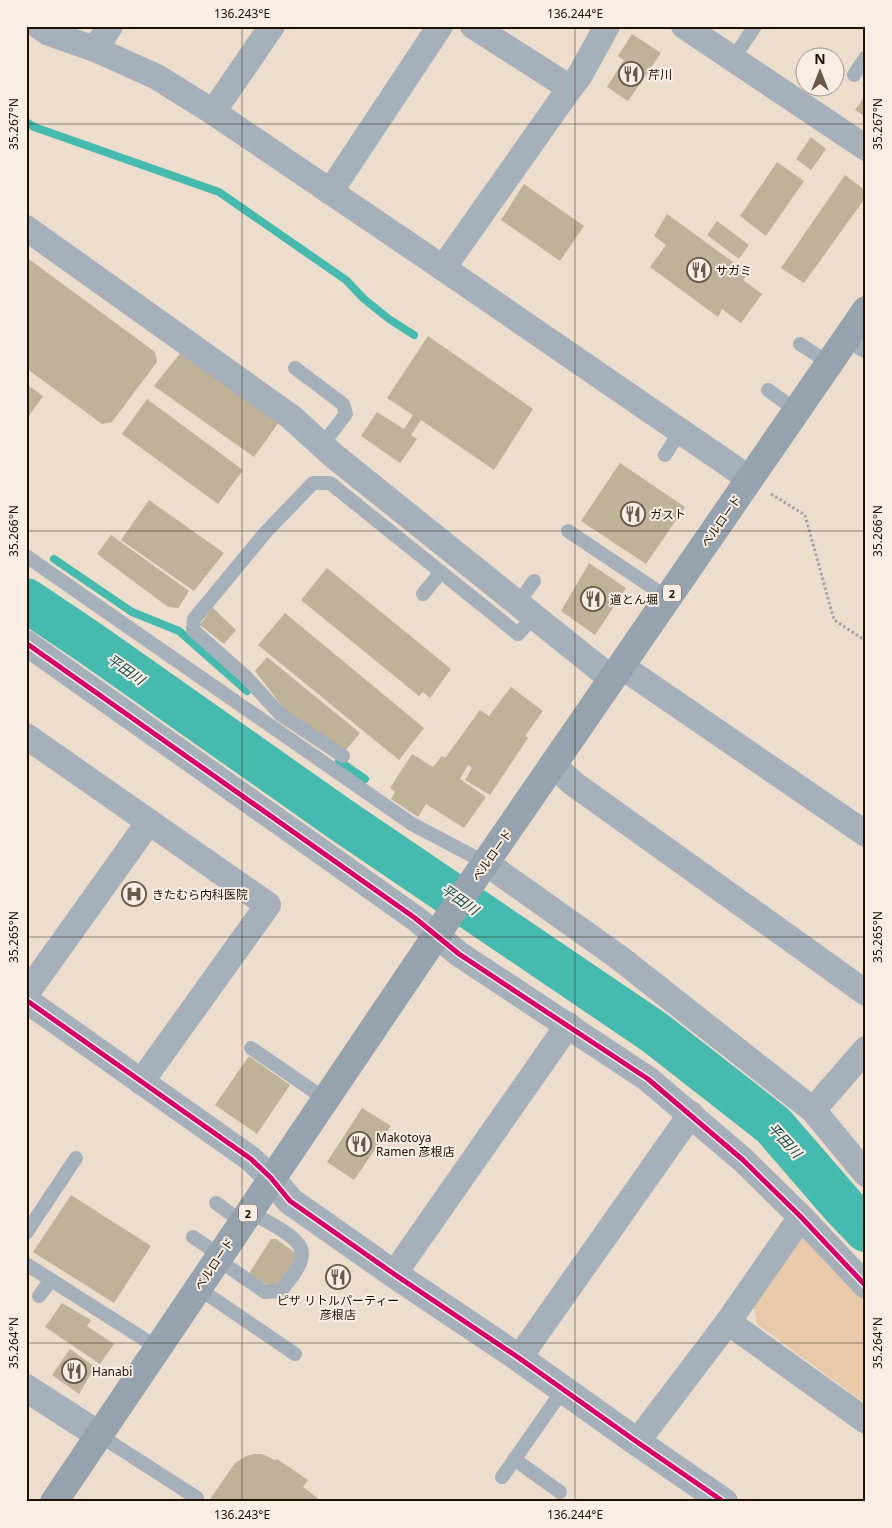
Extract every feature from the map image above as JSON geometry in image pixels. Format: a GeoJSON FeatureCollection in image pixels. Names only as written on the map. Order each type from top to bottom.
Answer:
{"type":"FeatureCollection","features":[{"type":"Feature","properties":{"kind":"main road","name":"ベルロード"},"geometry":{"type":"LineString","coordinates":[[54,1502],[271,1178],[668,598],[760,486],[797,411],[829,363],[858,340],[866,310]]}},
{"type":"Feature","properties":{"kind":"street"},"geometry":{"type":"LineString","coordinates":[[40,26],[49,33],[95,49],[157,77],[213,112],[760,486]]}},
{"type":"Feature","properties":{"kind":"street"},"geometry":{"type":"LineString","coordinates":[[95,49],[110,26]]}},
{"type":"Feature","properties":{"kind":"street"},"geometry":{"type":"LineString","coordinates":[[213,112],[272,26]]}},
{"type":"Feature","properties":{"kind":"street"},"geometry":{"type":"LineString","coordinates":[[330,192],[440,26]]}},
{"type":"Feature","properties":{"kind":"street"},"geometry":{"type":"LineString","coordinates":[[473,26],[570,88]]}},
{"type":"Feature","properties":{"kind":"street"},"geometry":{"type":"LineString","coordinates":[[443,268],[580,76],[607,26]]}},
{"type":"Feature","properties":{"kind":"street"},"geometry":{"type":"LineString","coordinates":[[684,26],[866,148]]}},
{"type":"Feature","properties":{"kind":"street"},"geometry":{"type":"LineString","coordinates":[[26,228],[291,417],[322,445],[526,609],[617,673],[866,834]]}},
{"type":"Feature","properties":{"kind":"street"},"geometry":{"type":"LineString","coordinates":[[26,643],[415,918],[440,930],[459,954],[648,1079],[743,1160],[801,1217],[866,1286]]}},
{"type":"Feature","properties":{"kind":"street"},"geometry":{"type":"LineString","coordinates":[[29,743],[149,822],[268,905],[142,1082]]}},
{"type":"Feature","properties":{"kind":"street"},"geometry":{"type":"LineString","coordinates":[[553,765],[582,790],[866,993]]}},
{"type":"Feature","properties":{"kind":"street"},"geometry":{"type":"LineString","coordinates":[[26,994],[149,822]]}},
{"type":"Feature","properties":{"kind":"street"},"geometry":{"type":"LineString","coordinates":[[482,869],[617,956],[813,1110],[866,1174]]}},
{"type":"Feature","properties":{"kind":"street"},"geometry":{"type":"LineString","coordinates":[[37,1012],[142,1082],[198,1111],[271,1178],[290,1200],[394,1274],[519,1358],[637,1442],[711,1498]]}},
{"type":"Feature","properties":{"kind":"street"},"geometry":{"type":"LineString","coordinates":[[394,1274],[568,1025]]}},
{"type":"Feature","properties":{"kind":"street"},"geometry":{"type":"LineString","coordinates":[[813,1110],[866,1049]]}},
{"type":"Feature","properties":{"kind":"street"},"geometry":{"type":"LineString","coordinates":[[519,1358],[691,1114]]}},
{"type":"Feature","properties":{"kind":"street"},"geometry":{"type":"LineString","coordinates":[[637,1442],[728,1322],[801,1217]]}},
{"type":"Feature","properties":{"kind":"street"},"geometry":{"type":"LineString","coordinates":[[728,1322],[866,1421]]}},
{"type":"Feature","properties":{"kind":"street"},"geometry":{"type":"LineString","coordinates":[[26,1388],[99,1435]]}},
{"type":"Feature","properties":{"kind":"lane"},"geometry":{"type":"LineString","coordinates":[[733,59],[755,26]]}},
{"type":"Feature","properties":{"kind":"lane"},"geometry":{"type":"LineString","coordinates":[[854,75],[866,57]]}},
{"type":"Feature","properties":{"kind":"lane"},"geometry":{"type":"LineString","coordinates":[[800,344],[829,363]]}},
{"type":"Feature","properties":{"kind":"lane"},"geometry":{"type":"LineString","coordinates":[[295,368],[343,404],[346,414],[322,445]]}},
{"type":"Feature","properties":{"kind":"lane"},"geometry":{"type":"LineString","coordinates":[[768,390],[797,411]]}},
{"type":"Feature","properties":{"kind":"lane"},"geometry":{"type":"LineString","coordinates":[[665,455],[680,432]]}},
{"type":"Feature","properties":{"kind":"lane"},"geometry":{"type":"LineString","coordinates":[[343,756],[281,715],[246,677],[193,630],[194,619],[265,533],[313,483],[330,483],[518,634],[534,580]]}},
{"type":"Feature","properties":{"kind":"lane"},"geometry":{"type":"LineString","coordinates":[[568,531],[668,598]]}},
{"type":"Feature","properties":{"kind":"lane"},"geometry":{"type":"LineString","coordinates":[[26,556],[412,824],[482,869]]}},
{"type":"Feature","properties":{"kind":"lane"},"geometry":{"type":"LineString","coordinates":[[423,594],[441,572]]}},
{"type":"Feature","properties":{"kind":"lane"},"geometry":{"type":"LineString","coordinates":[[251,1048],[325,1099]]}},
{"type":"Feature","properties":{"kind":"lane"},"geometry":{"type":"LineString","coordinates":[[26,1233],[76,1158]]}},
{"type":"Feature","properties":{"kind":"lane"},"geometry":{"type":"LineString","coordinates":[[193,1237],[265,1292],[281,1291],[299,1266],[302,1253],[298,1242],[273,1225],[246,1217],[216,1203]]}},
{"type":"Feature","properties":{"kind":"lane"},"geometry":{"type":"LineString","coordinates":[[26,1264],[158,1348]]}},
{"type":"Feature","properties":{"kind":"lane"},"geometry":{"type":"LineString","coordinates":[[40,1296],[51,1280]]}},
{"type":"Feature","properties":{"kind":"lane"},"geometry":{"type":"LineString","coordinates":[[198,1288],[295,1354]]}},
{"type":"Feature","properties":{"kind":"lane"},"geometry":{"type":"LineString","coordinates":[[502,1477],[563,1390]]}},
{"type":"Feature","properties":{"kind":"lane"},"geometry":{"type":"LineString","coordinates":[[99,1435],[197,1498]]}},
{"type":"Feature","properties":{"kind":"lane"},"geometry":{"type":"LineString","coordinates":[[514,1459],[560,1492]]}},
{"type":"Feature","properties":{"kind":"path"},"geometry":{"type":"LineString","coordinates":[[760,486],[805,516],[834,620],[866,641]]}},
{"type":"Feature","properties":{"kind":"shaded area"},"geometry":{"type":"Polygon","coordinates":[[[799,1238],[807,1238],[866,1297],[866,1404],[757,1324],[753,1306],[799,1238]]]}},
{"type":"Feature","properties":{"kind":"building","name":"芹川"},"geometry":{"type":"Polygon","coordinates":[[[632,34],[661,53],[628,101],[607,87],[624,60],[618,56],[632,34]]]}},
{"type":"Feature","properties":{"kind":"building"},"geometry":{"type":"Polygon","coordinates":[[[866,94],[866,117],[855,110],[866,94]]]}},
{"type":"Feature","properties":{"kind":"building"},"geometry":{"type":"Polygon","coordinates":[[[811,137],[826,149],[811,170],[796,159],[811,137]]]}},
{"type":"Feature","properties":{"kind":"building"},"geometry":{"type":"Polygon","coordinates":[[[777,162],[804,181],[766,236],[740,216],[777,162]]]}},
{"type":"Feature","properties":{"kind":"building"},"geometry":{"type":"Polygon","coordinates":[[[845,175],[866,191],[866,197],[804,283],[781,268],[845,175]]]}},
{"type":"Feature","properties":{"kind":"building"},"geometry":{"type":"Polygon","coordinates":[[[524,184],[584,226],[560,261],[501,220],[524,184]]]}},
{"type":"Feature","properties":{"kind":"building","name":"サガミ"},"geometry":{"type":"Polygon","coordinates":[[[667,214],[748,273],[743,280],[762,294],[741,323],[722,309],[718,317],[650,267],[666,245],[654,236],[667,214]]]}},
{"type":"Feature","properties":{"kind":"building"},"geometry":{"type":"Polygon","coordinates":[[[717,221],[749,245],[739,259],[707,235],[717,221]]]}},
{"type":"Feature","properties":{"kind":"building"},"geometry":{"type":"Polygon","coordinates":[[[26,257],[155,352],[157,362],[112,422],[102,424],[26,368],[26,257]]]}},
{"type":"Feature","properties":{"kind":"building"},"geometry":{"type":"Polygon","coordinates":[[[428,336],[533,409],[494,470],[421,420],[411,435],[417,439],[400,463],[361,436],[377,412],[404,429],[413,415],[387,398],[428,336]]]}},
{"type":"Feature","properties":{"kind":"building"},"geometry":{"type":"Polygon","coordinates":[[[182,351],[279,422],[254,457],[154,386],[182,351]]]}},
{"type":"Feature","properties":{"kind":"building"},"geometry":{"type":"Polygon","coordinates":[[[26,384],[43,396],[26,420],[26,384]]]}},
{"type":"Feature","properties":{"kind":"building"},"geometry":{"type":"Polygon","coordinates":[[[147,399],[243,470],[218,504],[122,434],[147,399]]]}},
{"type":"Feature","properties":{"kind":"building","name":"ガスト"},"geometry":{"type":"Polygon","coordinates":[[[620,463],[685,507],[646,564],[581,521],[620,463]]]}},
{"type":"Feature","properties":{"kind":"building"},"geometry":{"type":"Polygon","coordinates":[[[149,500],[224,553],[194,591],[121,540],[149,500]]]}},
{"type":"Feature","properties":{"kind":"building"},"geometry":{"type":"Polygon","coordinates":[[[111,535],[189,591],[178,608],[168,607],[97,554],[111,535]]]}},
{"type":"Feature","properties":{"kind":"building","name":"道とん堀"},"geometry":{"type":"Polygon","coordinates":[[[589,563],[626,588],[595,635],[561,611],[589,563]]]}},
{"type":"Feature","properties":{"kind":"building"},"geometry":{"type":"Polygon","coordinates":[[[327,568],[451,669],[430,698],[423,692],[419,696],[301,600],[327,568]]]}},
{"type":"Feature","properties":{"kind":"building"},"geometry":{"type":"Polygon","coordinates":[[[212,607],[236,630],[224,644],[200,625],[212,607]]]}},
{"type":"Feature","properties":{"kind":"building"},"geometry":{"type":"Polygon","coordinates":[[[285,613],[424,728],[399,760],[258,645],[285,613]]]}},
{"type":"Feature","properties":{"kind":"building"},"geometry":{"type":"Polygon","coordinates":[[[267,657],[360,733],[346,750],[286,711],[255,671],[267,657]]]}},
{"type":"Feature","properties":{"kind":"building"},"geometry":{"type":"Polygon","coordinates":[[[511,687],[543,711],[525,736],[528,738],[490,795],[465,780],[472,768],[468,765],[460,779],[486,797],[464,828],[426,804],[418,817],[391,799],[395,792],[390,788],[412,754],[433,767],[442,756],[445,758],[480,710],[489,716],[511,687]]]}},
{"type":"Feature","properties":{"kind":"building"},"geometry":{"type":"Polygon","coordinates":[[[249,1056],[290,1085],[257,1134],[215,1105],[249,1056]]]}},
{"type":"Feature","properties":{"kind":"building","name":"Makotoya Ramen 彦根店"},"geometry":{"type":"Polygon","coordinates":[[[362,1108],[391,1126],[354,1180],[327,1162],[362,1108]]]}},
{"type":"Feature","properties":{"kind":"building"},"geometry":{"type":"Polygon","coordinates":[[[71,1195],[151,1246],[114,1303],[33,1252],[71,1195]]]}},
{"type":"Feature","properties":{"kind":"building"},"geometry":{"type":"Polygon","coordinates":[[[271,1239],[276,1239],[297,1254],[298,1260],[278,1286],[272,1287],[251,1275],[250,1272],[271,1239]]]}},
{"type":"Feature","properties":{"kind":"building"},"geometry":{"type":"Polygon","coordinates":[[[62,1303],[91,1320],[87,1326],[114,1344],[100,1364],[45,1327],[62,1303]]]}},
{"type":"Feature","properties":{"kind":"building","name":"Hanabi"},"geometry":{"type":"Polygon","coordinates":[[[70,1349],[95,1367],[79,1394],[52,1375],[70,1349]]]}},
{"type":"Feature","properties":{"kind":"building"},"geometry":{"type":"Polygon","coordinates":[[[262,1454],[275,1460],[277,1459],[308,1480],[303,1487],[323,1502],[208,1502],[235,1463],[246,1456],[262,1454]]]}},
{"type":"Feature","properties":{"kind":"waterway"},"geometry":{"type":"LineString","coordinates":[[26,122],[34,127],[219,192],[346,280],[364,299],[389,319],[414,335]]}},
{"type":"Feature","properties":{"kind":"waterway"},"geometry":{"type":"LineString","coordinates":[[54,559],[132,612],[179,631],[247,691]]}},
{"type":"Feature","properties":{"kind":"waterway","name":"平田川"},"geometry":{"type":"LineString","coordinates":[[26,600],[340,819],[654,1032],[773,1125],[866,1230]]}},
{"type":"Feature","properties":{"kind":"waterway"},"geometry":{"type":"LineString","coordinates":[[339,761],[365,779]]}},
{"type":"Feature","properties":{"kind":"cycle path"},"geometry":{"type":"LineString","coordinates":[[26,643],[415,918],[459,954],[648,1079],[743,1160],[801,1217],[866,1286]]}},
{"type":"Feature","properties":{"kind":"cycle path"},"geometry":{"type":"LineString","coordinates":[[26,1000],[251,1159],[271,1178],[290,1201],[724,1502]]}},
{"type":"Feature","properties":{"kind":"place","name":"芹川"},"geometry":{"type":"Point","coordinates":[631,74]}},
{"type":"Feature","properties":{"kind":"place","name":"サガミ"},"geometry":{"type":"Point","coordinates":[699,270]}},
{"type":"Feature","properties":{"kind":"place","name":"ガスト"},"geometry":{"type":"Point","coordinates":[633,514]}},
{"type":"Feature","properties":{"kind":"place","name":"道とん堀"},"geometry":{"type":"Point","coordinates":[593,599]}},
{"type":"Feature","properties":{"kind":"place","name":"きたむら内科医院"},"geometry":{"type":"Point","coordinates":[134,894]}},
{"type":"Feature","properties":{"kind":"place","name":"Makotoya Ramen 彦根店"},"geometry":{"type":"Point","coordinates":[359,1144]}},
{"type":"Feature","properties":{"kind":"place","name":"ピザ リトルパーティー 彦根店"},"geometry":{"type":"Point","coordinates":[338,1277]}},
{"type":"Feature","properties":{"kind":"place","name":"Hanabi"},"geometry":{"type":"Point","coordinates":[74,1371]}}]}
